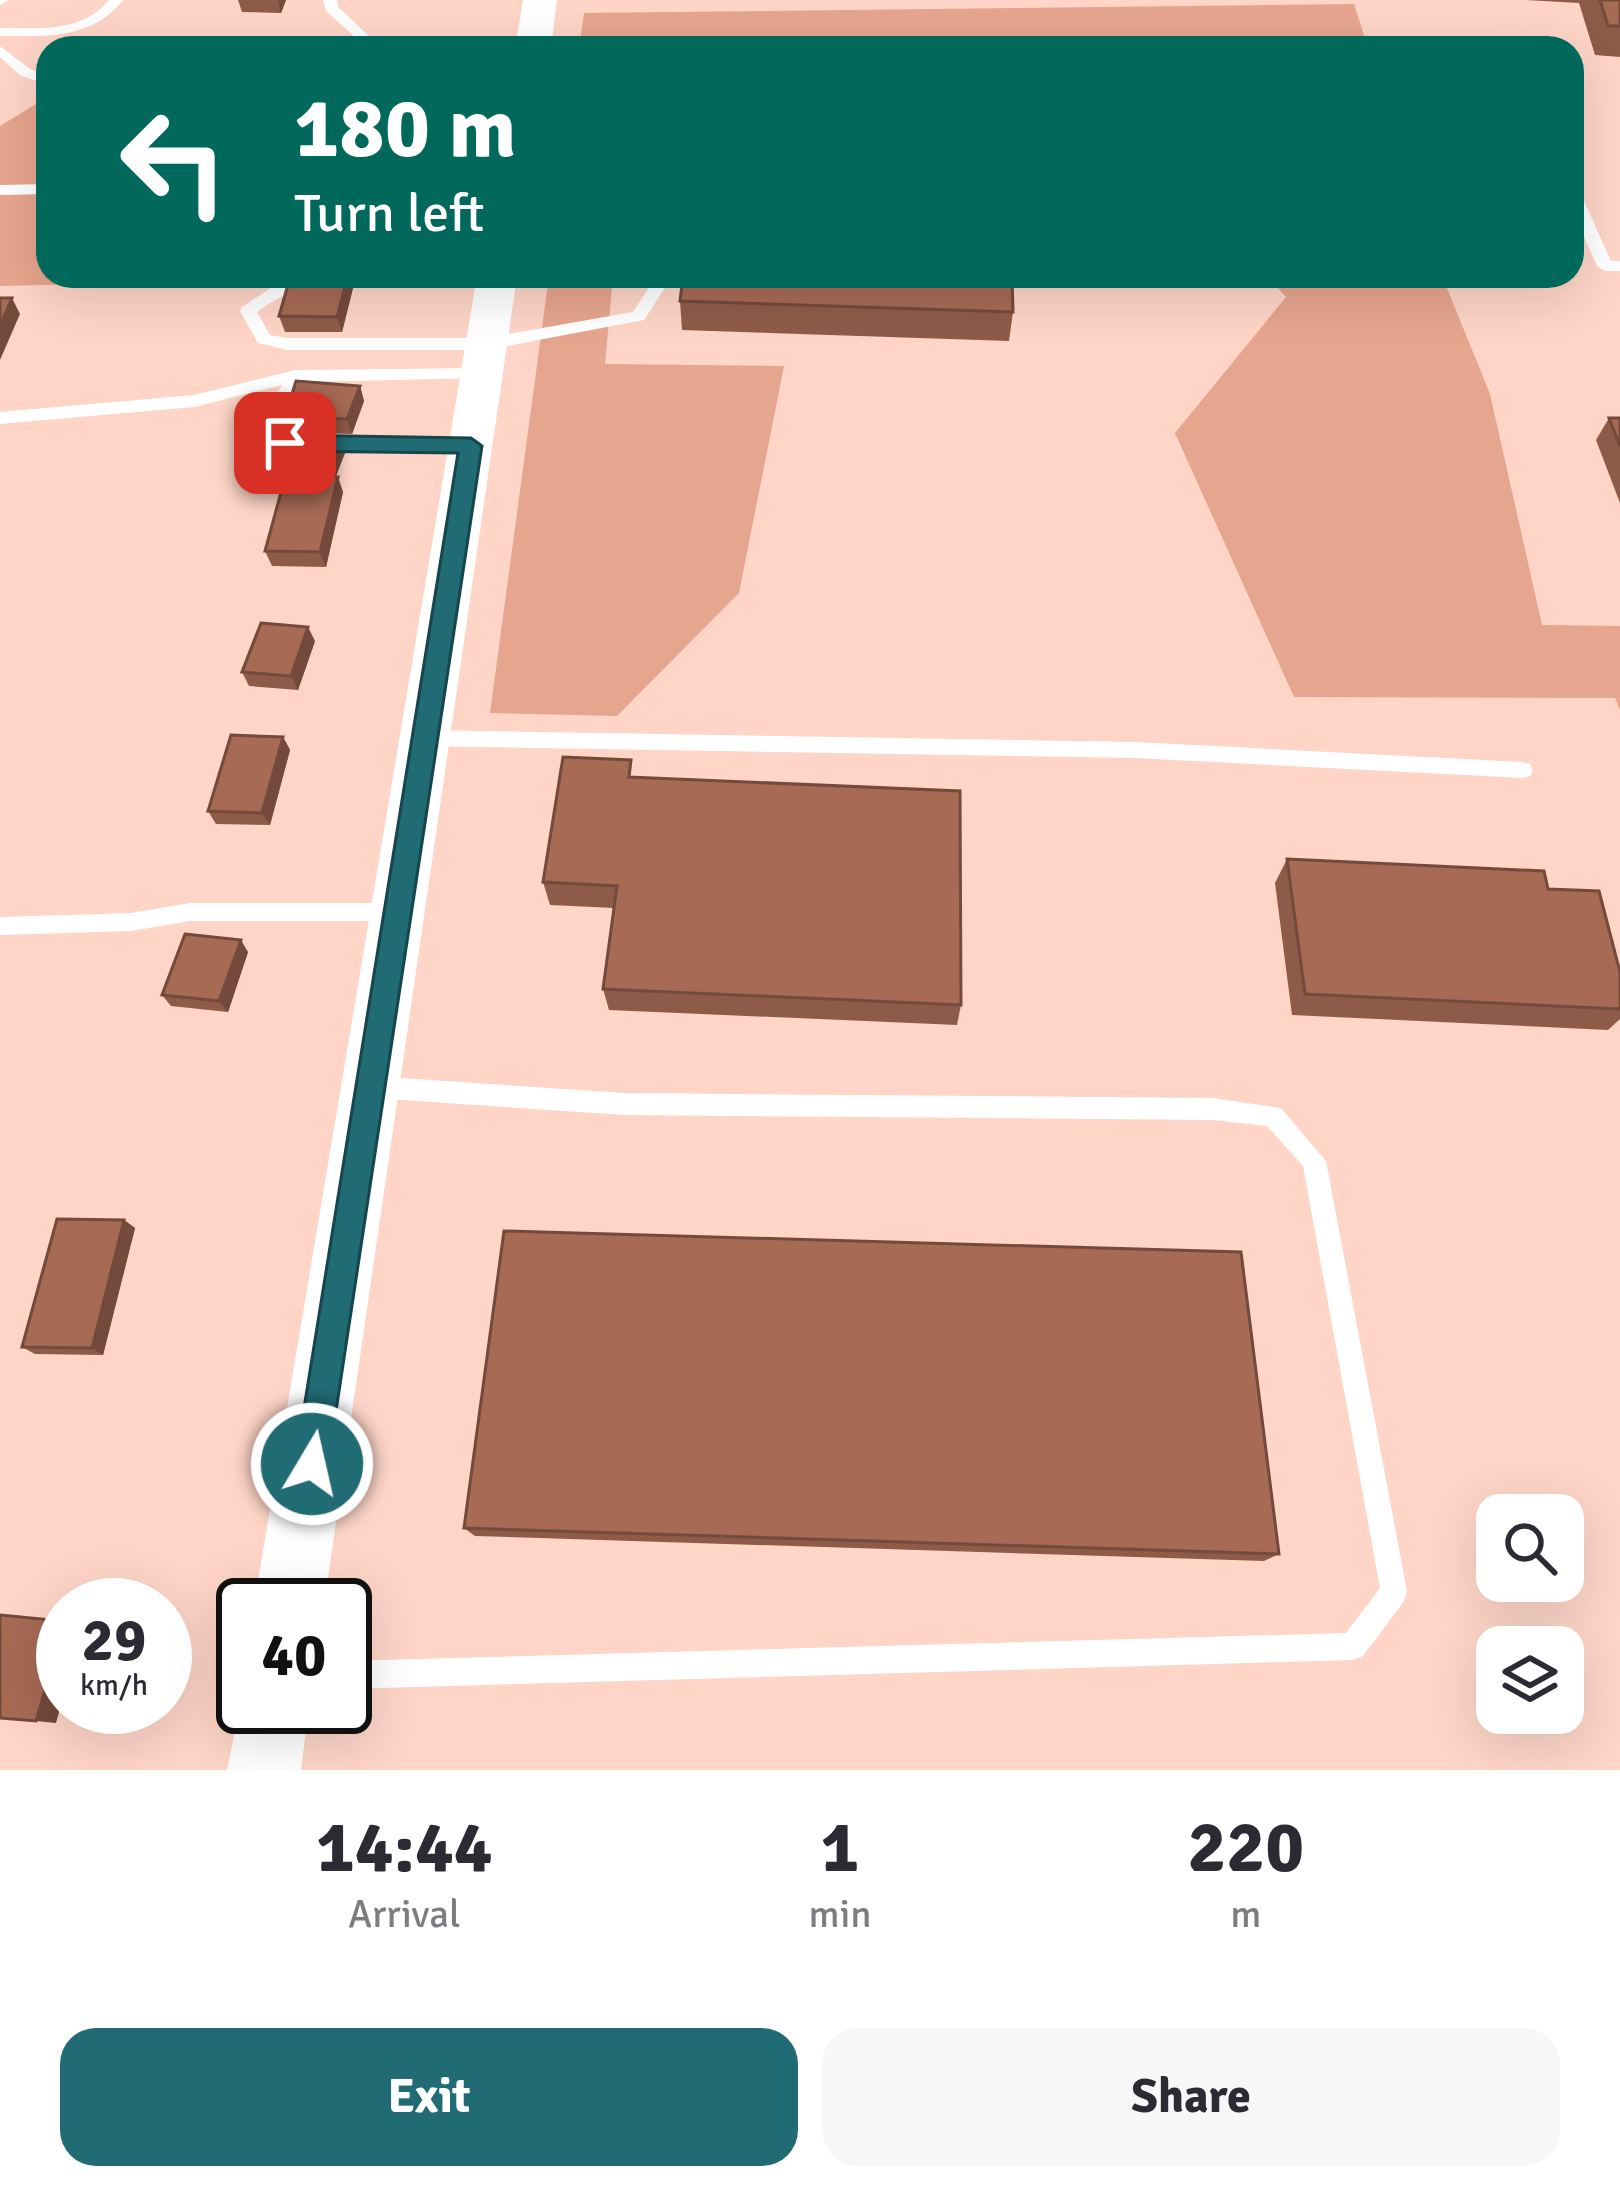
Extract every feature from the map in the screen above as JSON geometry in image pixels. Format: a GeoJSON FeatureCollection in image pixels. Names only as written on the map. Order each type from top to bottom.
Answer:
{"type":"FeatureCollection","features":[{"type":"Feature","properties":{"kind":"street"},"geometry":{"type":"LineString","coordinates":[[535,36],[540,0]]}},
{"type":"Feature","properties":{"kind":"street"},"geometry":{"type":"LineString","coordinates":[[294,1578],[495,288]]}},
{"type":"Feature","properties":{"kind":"street"},"geometry":{"type":"LineString","coordinates":[[263,1770],[269,1734]]}},
{"type":"Feature","properties":{"kind":"lane"},"geometry":{"type":"LineString","coordinates":[[0,32],[78,28],[107,15],[116,0]]}},
{"type":"Feature","properties":{"kind":"lane"},"geometry":{"type":"LineString","coordinates":[[330,0],[331,8],[362,36]]}},
{"type":"Feature","properties":{"kind":"lane"},"geometry":{"type":"LineString","coordinates":[[0,50],[36,76]]}},
{"type":"Feature","properties":{"kind":"lane"},"geometry":{"type":"LineString","coordinates":[[0,190],[36,189]]}},
{"type":"Feature","properties":{"kind":"lane"},"geometry":{"type":"LineString","coordinates":[[1584,229],[1605,266],[1620,266]]}},
{"type":"Feature","properties":{"kind":"lane"},"geometry":{"type":"LineString","coordinates":[[278,288],[268,291],[248,311],[264,339],[286,344],[406,346],[484,359]]}},
{"type":"Feature","properties":{"kind":"lane"},"geometry":{"type":"LineString","coordinates":[[0,418],[194,400],[295,376],[484,359],[638,316],[657,288]]}},
{"type":"Feature","properties":{"kind":"lane"},"geometry":{"type":"LineString","coordinates":[[295,376],[283,399],[277,436],[285,443],[471,446]]}},
{"type":"Feature","properties":{"kind":"lane"},"geometry":{"type":"LineString","coordinates":[[425,738],[1136,750],[1523,770]]}},
{"type":"Feature","properties":{"kind":"lane"},"geometry":{"type":"LineString","coordinates":[[0,926],[131,922],[190,912],[398,912]]}},
{"type":"Feature","properties":{"kind":"lane"},"geometry":{"type":"LineString","coordinates":[[370,1087],[625,1104],[1213,1109],[1273,1117],[1315,1161],[1394,1591],[1353,1646],[372,1674]]}},
{"type":"Feature","properties":{"kind":"shaded area"},"geometry":{"type":"Polygon","coordinates":[[[0,0],[1620,0],[1620,1770],[0,1770],[0,0]]]}},
{"type":"Feature","properties":{"kind":"shaded area"},"geometry":{"type":"Polygon","coordinates":[[[1354,4],[1364,36],[581,36],[584,13],[1354,4]]]}},
{"type":"Feature","properties":{"kind":"shaded area"},"geometry":{"type":"Polygon","coordinates":[[[36,104],[36,285],[0,286],[0,126],[36,104]]]}},
{"type":"Feature","properties":{"kind":"shaded area"},"geometry":{"type":"Polygon","coordinates":[[[547,288],[612,288],[605,364],[784,366],[739,593],[617,716],[490,713],[547,288]]]}},
{"type":"Feature","properties":{"kind":"shaded area"},"geometry":{"type":"Polygon","coordinates":[[[1278,288],[1447,288],[1490,394],[1542,625],[1620,626],[1620,710],[1615,698],[1294,697],[1175,433],[1286,297],[1278,288]]]}},
{"type":"Feature","properties":{"kind":"building"},"geometry":{"type":"Polygon","coordinates":[[[1600,0],[1620,0],[1620,26],[1608,26],[1600,0]]]}},
{"type":"Feature","properties":{"kind":"building"},"geometry":{"type":"Polygon","coordinates":[[[287,288],[345,288],[337,317],[279,316],[287,288]]]}},
{"type":"Feature","properties":{"kind":"building"},"geometry":{"type":"Polygon","coordinates":[[[682,288],[1012,288],[1013,312],[680,301],[682,288]]]}},
{"type":"Feature","properties":{"kind":"building"},"geometry":{"type":"Polygon","coordinates":[[[0,298],[12,298],[0,326],[0,298]]]}},
{"type":"Feature","properties":{"kind":"building"},"geometry":{"type":"Polygon","coordinates":[[[296,381],[360,386],[347,419],[285,417],[296,381]]]}},
{"type":"Feature","properties":{"kind":"building"},"geometry":{"type":"Polygon","coordinates":[[[1609,418],[1620,418],[1620,446],[1609,418]]]}},
{"type":"Feature","properties":{"kind":"building"},"geometry":{"type":"Polygon","coordinates":[[[296,437],[339,438],[324,477],[338,477],[320,552],[265,551],[296,437]]]}},
{"type":"Feature","properties":{"kind":"building"},"geometry":{"type":"Polygon","coordinates":[[[261,623],[308,627],[291,676],[242,672],[261,623]]]}},
{"type":"Feature","properties":{"kind":"building"},"geometry":{"type":"Polygon","coordinates":[[[231,735],[283,737],[262,813],[208,811],[231,735]]]}},
{"type":"Feature","properties":{"kind":"building"},"geometry":{"type":"Polygon","coordinates":[[[563,757],[631,760],[629,777],[960,791],[961,1005],[603,989],[617,886],[543,882],[563,757]]]}},
{"type":"Feature","properties":{"kind":"building"},"geometry":{"type":"Polygon","coordinates":[[[1287,859],[1544,871],[1548,889],[1599,891],[1620,972],[1620,1009],[1305,994],[1287,859]]]}},
{"type":"Feature","properties":{"kind":"building"},"geometry":{"type":"Polygon","coordinates":[[[185,934],[241,940],[219,1001],[162,995],[185,934]]]}},
{"type":"Feature","properties":{"kind":"building"},"geometry":{"type":"Polygon","coordinates":[[[57,1219],[124,1220],[92,1348],[22,1347],[57,1219]]]}},
{"type":"Feature","properties":{"kind":"building"},"geometry":{"type":"Polygon","coordinates":[[[504,1231],[1241,1252],[1279,1554],[464,1528],[504,1231]]]}},
{"type":"Feature","properties":{"kind":"building"},"geometry":{"type":"Polygon","coordinates":[[[0,1615],[36,1618],[36,1721],[0,1718],[0,1615]]]}},
{"type":"Feature","properties":{"kind":"route"},"geometry":{"type":"LineString","coordinates":[[285,443],[471,446],[312,1464]]}}]}
